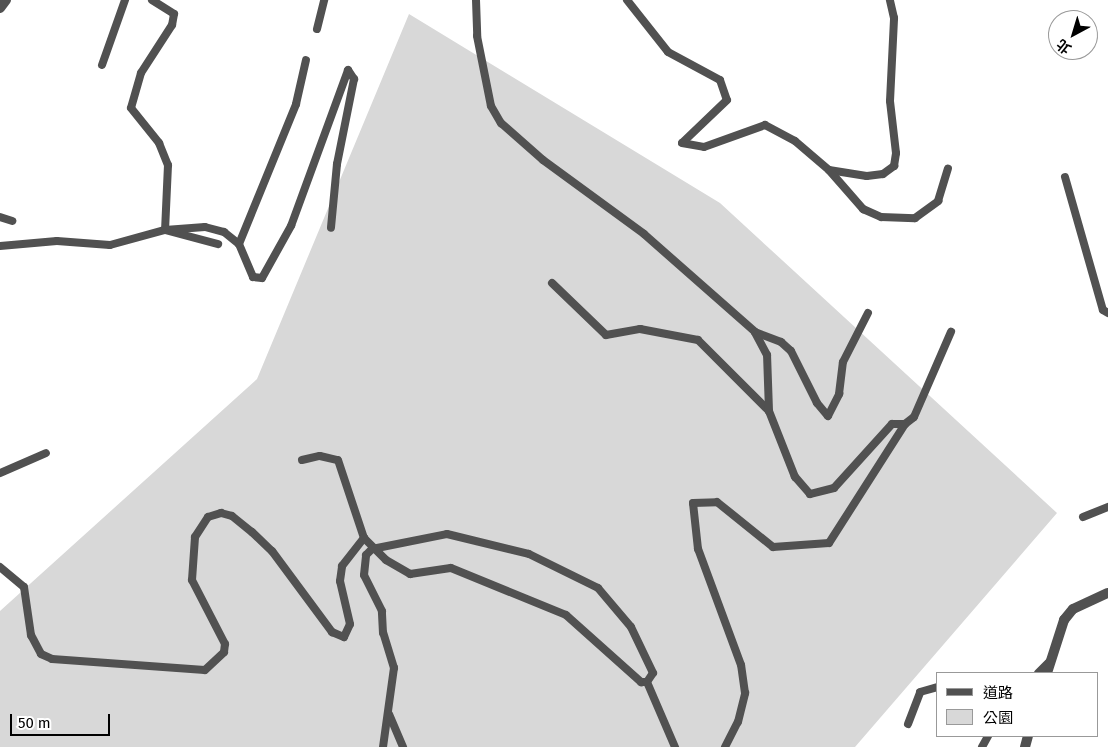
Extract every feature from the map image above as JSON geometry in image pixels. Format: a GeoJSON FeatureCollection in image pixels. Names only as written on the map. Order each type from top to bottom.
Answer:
{"type":"FeatureCollection","features":[{"type":"Feature","properties":{"kind":"street"},"geometry":{"type":"LineString","coordinates":[[0,8],[6,0]]}},
{"type":"Feature","properties":{"kind":"street"},"geometry":{"type":"LineString","coordinates":[[1047,672],[1072,609],[1108,593]]}},
{"type":"Feature","properties":{"kind":"lane"},"geometry":{"type":"LineString","coordinates":[[102,65],[125,0]]}},
{"type":"Feature","properties":{"kind":"lane"},"geometry":{"type":"LineString","coordinates":[[152,0],[174,14],[172,25],[141,73],[131,108],[159,143],[168,164],[165,230]]}},
{"type":"Feature","properties":{"kind":"lane"},"geometry":{"type":"LineString","coordinates":[[317,30],[324,0]]}},
{"type":"Feature","properties":{"kind":"lane"},"geometry":{"type":"LineString","coordinates":[[476,0],[477,36],[491,106],[501,123],[543,160],[644,234],[756,332],[781,342],[791,351],[828,416],[839,394],[843,362],[868,313]]}},
{"type":"Feature","properties":{"kind":"lane"},"geometry":{"type":"LineString","coordinates":[[627,0],[668,52],[720,80],[727,100],[682,144],[704,147],[765,125],[795,141],[829,170],[863,209],[881,217],[915,218],[938,201],[948,169]]}},
{"type":"Feature","properties":{"kind":"lane"},"geometry":{"type":"LineString","coordinates":[[829,170],[867,176],[883,174],[894,166],[890,101],[894,18],[890,0]]}},
{"type":"Feature","properties":{"kind":"lane"},"geometry":{"type":"LineString","coordinates":[[240,244],[296,104],[306,60]]}},
{"type":"Feature","properties":{"kind":"lane"},"geometry":{"type":"LineString","coordinates":[[0,246],[57,241],[110,245],[165,230],[205,227],[224,232],[240,244],[253,277],[262,278],[290,226],[348,70],[354,79],[337,164],[330,228]]}},
{"type":"Feature","properties":{"kind":"lane"},"geometry":{"type":"LineString","coordinates":[[1065,178],[1103,310],[1108,313]]}},
{"type":"Feature","properties":{"kind":"lane"},"geometry":{"type":"LineString","coordinates":[[0,217],[12,221]]}},
{"type":"Feature","properties":{"kind":"lane"},"geometry":{"type":"LineString","coordinates":[[165,230],[218,244]]}},
{"type":"Feature","properties":{"kind":"lane"},"geometry":{"type":"LineString","coordinates":[[552,283],[606,335],[640,329],[698,340],[769,411]]}},
{"type":"Feature","properties":{"kind":"lane"},"geometry":{"type":"LineString","coordinates":[[756,332],[767,356],[769,411],[795,478],[810,494],[834,488],[892,424],[905,424]]}},
{"type":"Feature","properties":{"kind":"lane"},"geometry":{"type":"LineString","coordinates":[[724,747],[738,722],[745,693],[741,664],[698,549],[692,502],[717,502],[772,547],[829,543],[905,424],[914,417],[951,332]]}},
{"type":"Feature","properties":{"kind":"lane"},"geometry":{"type":"LineString","coordinates":[[0,473],[46,453]]}},
{"type":"Feature","properties":{"kind":"lane"},"geometry":{"type":"LineString","coordinates":[[302,460],[320,456],[338,460],[364,538],[372,549],[410,574],[451,568],[566,615],[641,682],[647,682]]}},
{"type":"Feature","properties":{"kind":"lane"},"geometry":{"type":"LineString","coordinates":[[1083,518],[1108,507]]}},
{"type":"Feature","properties":{"kind":"lane"},"geometry":{"type":"LineString","coordinates":[[0,566],[24,587],[31,635],[41,654],[52,659],[205,670],[224,652],[225,644],[192,580],[195,537],[208,517],[221,513],[232,516],[252,532],[272,551],[332,632],[344,637],[350,624],[340,581],[342,566],[364,538]]}},
{"type":"Feature","properties":{"kind":"lane"},"geometry":{"type":"LineString","coordinates":[[383,747],[394,668],[382,633],[382,611],[364,575],[366,555],[372,549],[447,534],[529,554],[575,574],[598,588],[631,627],[653,673],[647,682]]}},
{"type":"Feature","properties":{"kind":"lane"},"geometry":{"type":"LineString","coordinates":[[1039,672],[1050,661]]}},
{"type":"Feature","properties":{"kind":"lane"},"geometry":{"type":"LineString","coordinates":[[647,682],[675,747]]}},
{"type":"Feature","properties":{"kind":"lane"},"geometry":{"type":"LineString","coordinates":[[908,724],[920,692],[936,687]]}},
{"type":"Feature","properties":{"kind":"lane"},"geometry":{"type":"LineString","coordinates":[[389,714],[403,747]]}},
{"type":"Feature","properties":{"kind":"green space"},"geometry":{"type":"Polygon","coordinates":[[[409,14],[720,203],[1057,513],[855,747],[0,747],[0,611],[257,379],[409,14]]]}}]}
